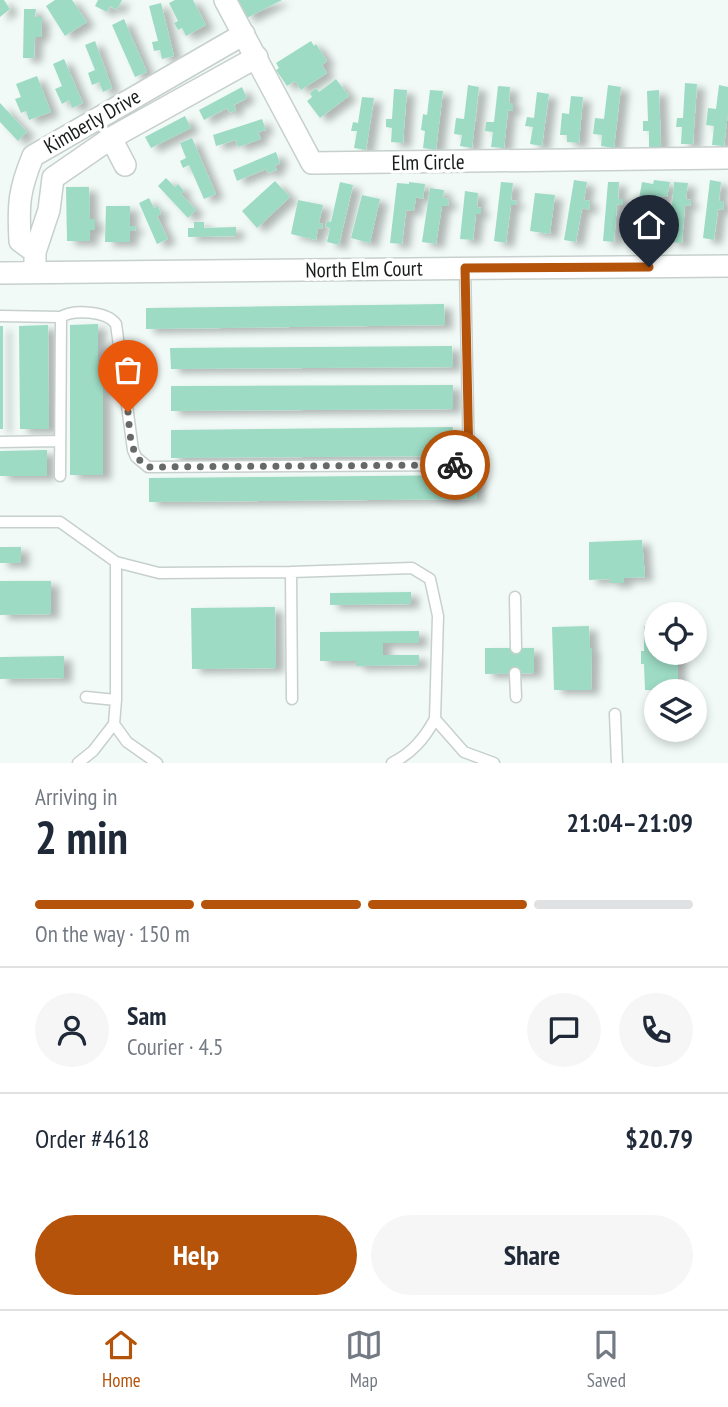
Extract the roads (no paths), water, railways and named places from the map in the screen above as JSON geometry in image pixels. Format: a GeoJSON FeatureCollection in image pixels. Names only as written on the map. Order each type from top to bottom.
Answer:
{"type":"FeatureCollection","features":[{"type":"Feature","properties":{"kind":"street","name":"Elm Circle"},"geometry":{"type":"LineString","coordinates":[[225,0],[312,163],[728,158]]}},
{"type":"Feature","properties":{"kind":"street","name":"Kimberly Drive"},"geometry":{"type":"LineString","coordinates":[[35,263],[20,241],[19,216],[21,186],[33,156],[244,34]]}},
{"type":"Feature","properties":{"kind":"street","name":"Kimberly Drive"},"geometry":{"type":"LineString","coordinates":[[35,263],[49,210],[52,178],[111,138],[257,57]]}},
{"type":"Feature","properties":{"kind":"street"},"geometry":{"type":"LineString","coordinates":[[111,138],[125,165]]}},
{"type":"Feature","properties":{"kind":"street","name":"North Elm Court"},"geometry":{"type":"LineString","coordinates":[[0,273],[35,263],[465,268],[728,266]]}},
{"type":"Feature","properties":{"kind":"lane"},"geometry":{"type":"LineString","coordinates":[[0,316],[61,317],[65,314],[92,313],[112,318],[116,324],[133,450],[136,457],[148,467],[466,465],[469,462],[465,268]]}},
{"type":"Feature","properties":{"kind":"lane"},"geometry":{"type":"LineString","coordinates":[[60,476],[61,317]]}},
{"type":"Feature","properties":{"kind":"lane"},"geometry":{"type":"LineString","coordinates":[[0,442],[60,441]]}},
{"type":"Feature","properties":{"kind":"lane"},"geometry":{"type":"LineString","coordinates":[[0,522],[60,522],[116,562],[159,573],[412,568],[430,579],[438,616],[435,719],[419,744],[410,753],[392,763]]}},
{"type":"Feature","properties":{"kind":"lane"},"geometry":{"type":"LineString","coordinates":[[78,763],[93,751],[114,724],[116,562]]}},
{"type":"Feature","properties":{"kind":"lane"},"geometry":{"type":"LineString","coordinates":[[291,572],[292,699]]}},
{"type":"Feature","properties":{"kind":"lane"},"geometry":{"type":"LineString","coordinates":[[515,597],[516,648]]}},
{"type":"Feature","properties":{"kind":"lane"},"geometry":{"type":"LineString","coordinates":[[516,673],[516,697]]}},
{"type":"Feature","properties":{"kind":"lane"},"geometry":{"type":"LineString","coordinates":[[86,697],[116,700]]}},
{"type":"Feature","properties":{"kind":"lane"},"geometry":{"type":"LineString","coordinates":[[615,714],[617,763]]}},
{"type":"Feature","properties":{"kind":"lane"},"geometry":{"type":"LineString","coordinates":[[435,719],[464,752],[494,763]]}},
{"type":"Feature","properties":{"kind":"lane"},"geometry":{"type":"LineString","coordinates":[[114,724],[127,742],[157,763]]}}]}
